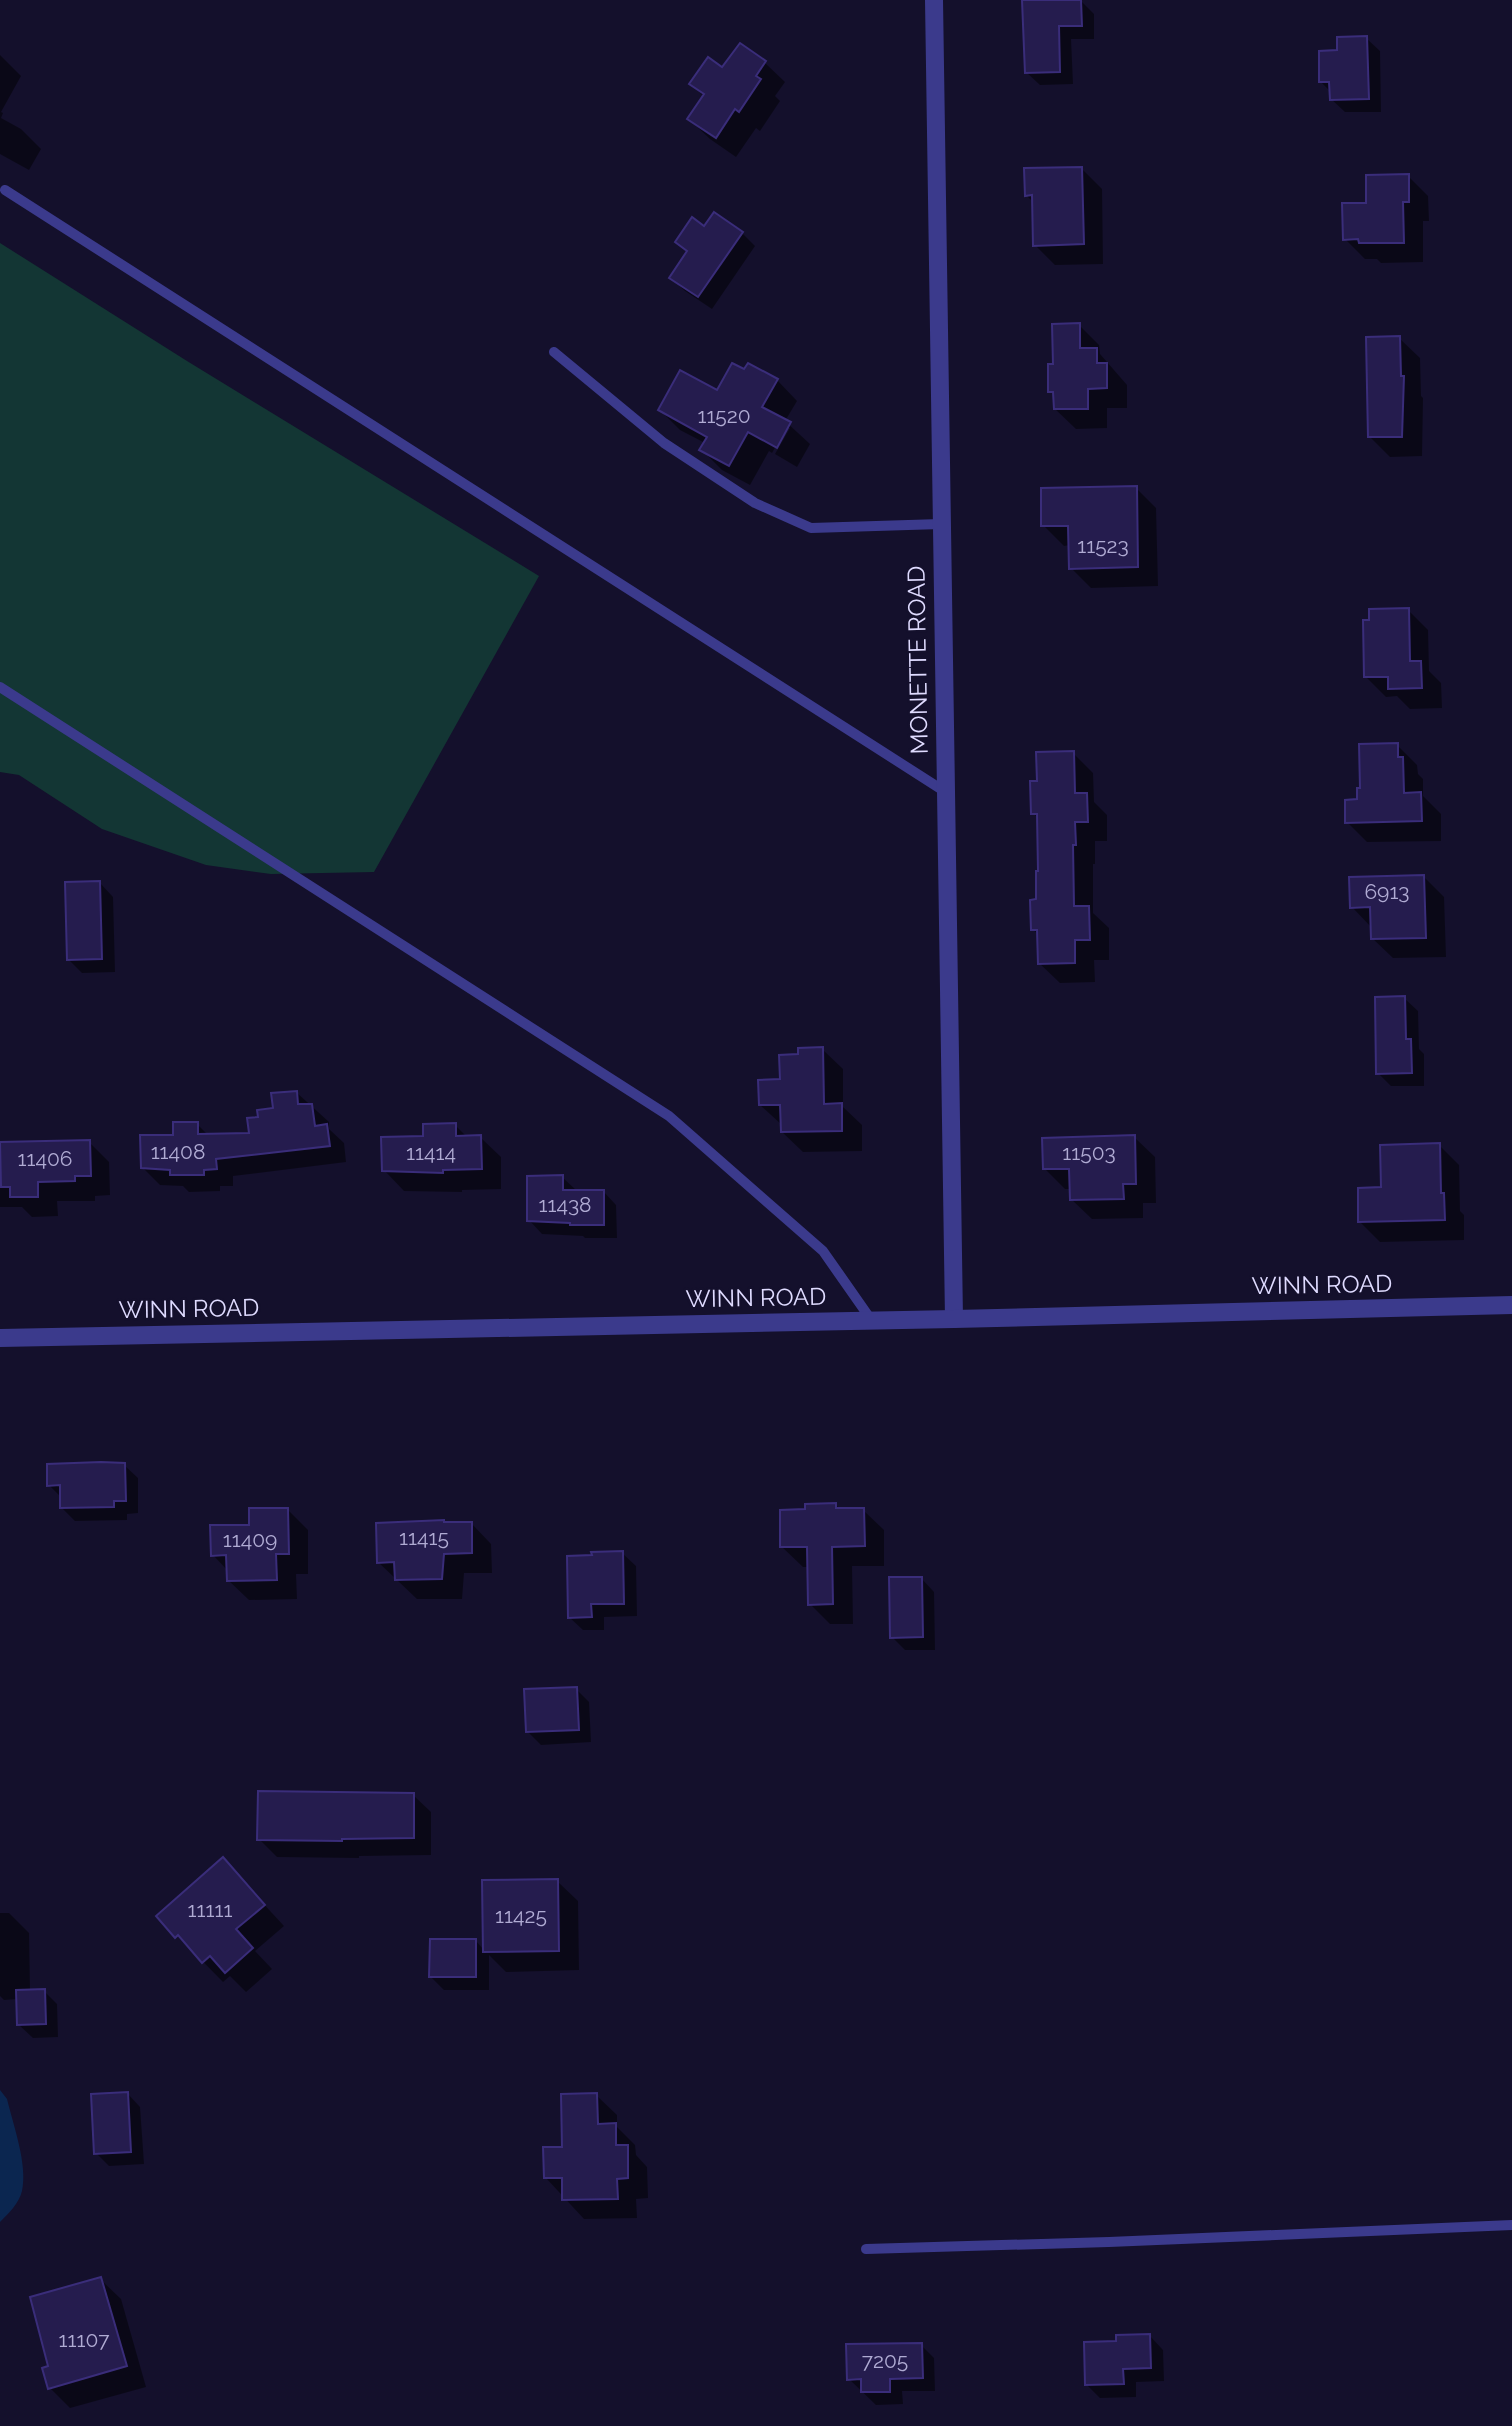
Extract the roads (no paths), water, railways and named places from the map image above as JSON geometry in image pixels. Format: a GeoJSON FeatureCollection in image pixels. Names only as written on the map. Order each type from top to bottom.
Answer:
{"type":"FeatureCollection","features":[{"type":"Feature","properties":{"kind":"street","name":"MONETTE ROAD"},"geometry":{"type":"LineString","coordinates":[[934,0],[954,1319]]}},
{"type":"Feature","properties":{"kind":"street","name":"WINN ROAD"},"geometry":{"type":"LineString","coordinates":[[0,1338],[1512,1305]]}},
{"type":"Feature","properties":{"kind":"lane"},"geometry":{"type":"LineString","coordinates":[[5,190],[944,791]]}},
{"type":"Feature","properties":{"kind":"lane"},"geometry":{"type":"LineString","coordinates":[[554,352],[664,443],[755,503],[811,528],[941,524]]}},
{"type":"Feature","properties":{"kind":"lane"},"geometry":{"type":"LineString","coordinates":[[0,687],[669,1116],[823,1251],[872,1321]]}},
{"type":"Feature","properties":{"kind":"lane"},"geometry":{"type":"LineString","coordinates":[[866,2249],[1512,2225]]}},
{"type":"Feature","properties":{"kind":"water"},"geometry":{"type":"Polygon","coordinates":[[[0,2090],[7,2099],[16,2132],[23,2181],[19,2200],[0,2222],[0,2090]]]}}]}
